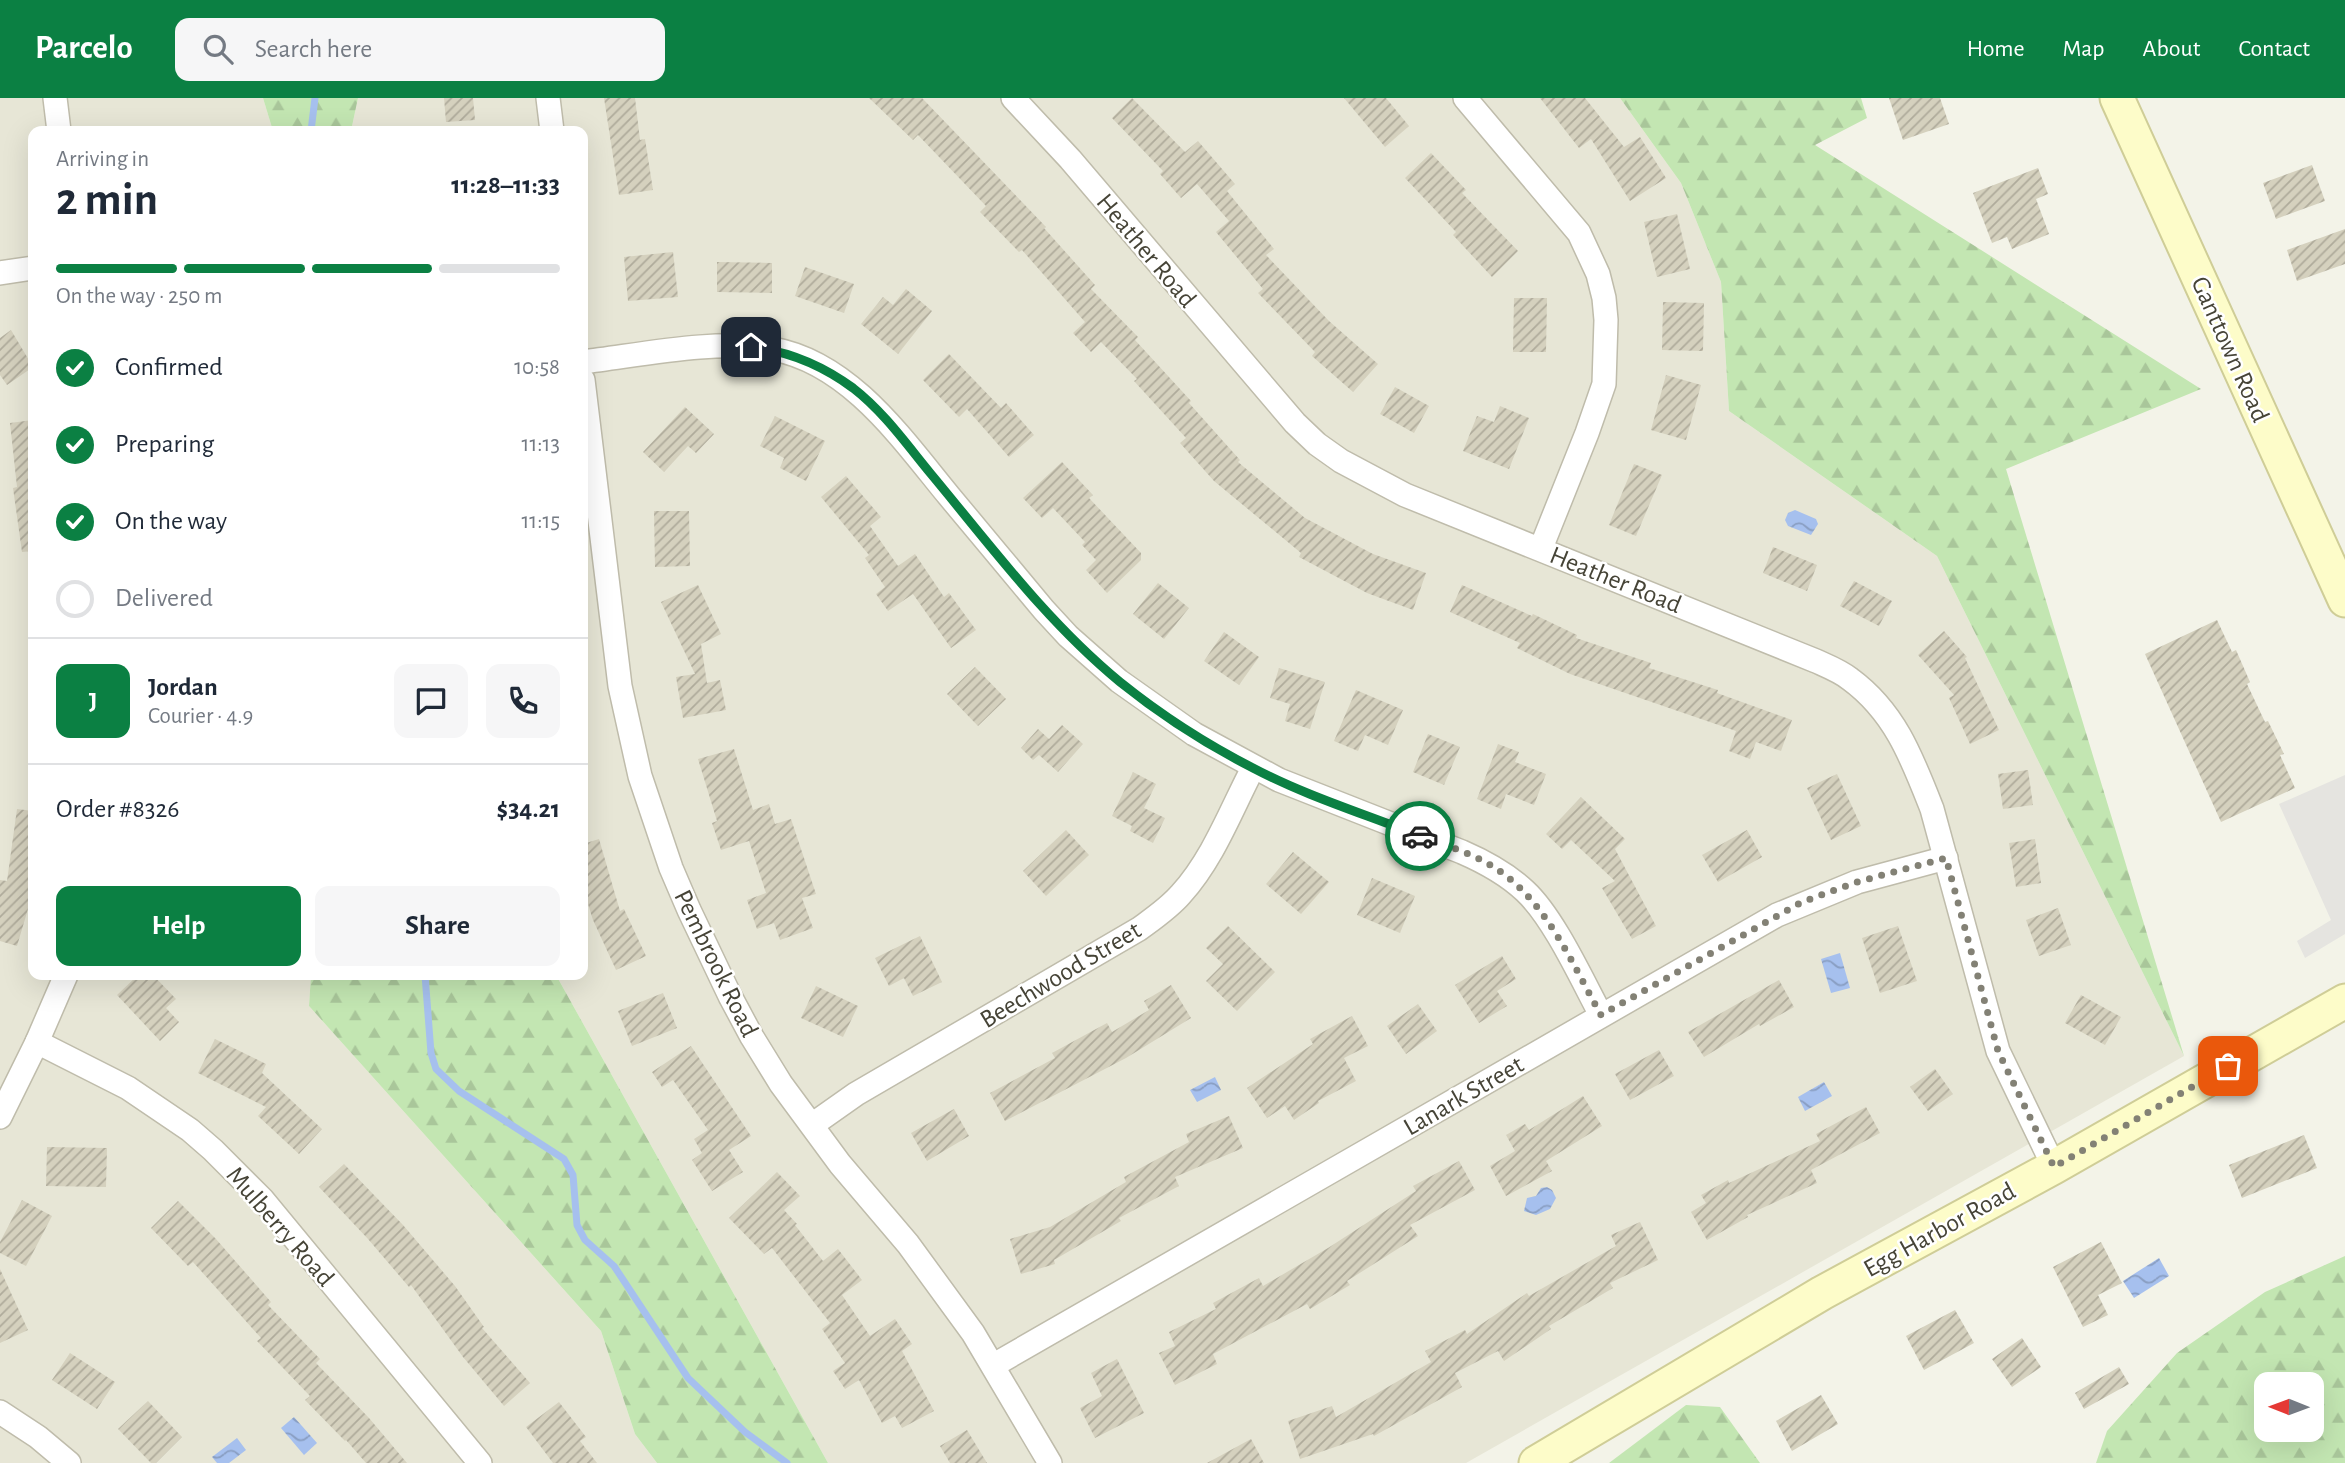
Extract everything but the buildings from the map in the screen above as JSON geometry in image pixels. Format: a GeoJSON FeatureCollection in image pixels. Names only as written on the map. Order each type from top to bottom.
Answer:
{"type":"FeatureCollection","features":[{"type":"Feature","properties":{"kind":"main road","name":"Ganttown Road"},"geometry":{"type":"LineString","coordinates":[[2117,98],[2345,600]]}},
{"type":"Feature","properties":{"kind":"main road","name":"Egg Harbor Road"},"geometry":{"type":"LineString","coordinates":[[1536,1463],[1822,1293],[2054,1167],[2345,1001]]}},
{"type":"Feature","properties":{"kind":"street"},"geometry":{"type":"LineString","coordinates":[[55,98],[58,126]]}},
{"type":"Feature","properties":{"kind":"street"},"geometry":{"type":"LineString","coordinates":[[548,98],[551,126]]}},
{"type":"Feature","properties":{"kind":"street","name":"Heather Road"},"geometry":{"type":"LineString","coordinates":[[1013,98],[1070,159],[1270,396],[1317,444],[1341,461],[1405,495],[1816,661],[1847,677],[1872,697],[1892,721],[1928,799],[1998,1051],[2054,1167]]}},
{"type":"Feature","properties":{"kind":"street"},"geometry":{"type":"LineString","coordinates":[[1465,98],[1579,233],[1598,274],[1604,298],[1604,384],[1541,548]]}},
{"type":"Feature","properties":{"kind":"street"},"geometry":{"type":"LineString","coordinates":[[0,273],[28,269]]}},
{"type":"Feature","properties":{"kind":"street"},"geometry":{"type":"LineString","coordinates":[[588,361],[705,348],[751,347],[775,350],[799,358],[835,376],[853,388],[889,423],[1068,636],[1144,701],[1253,768],[1462,852],[1509,878],[1528,893],[1557,934],[1601,1015]]}},
{"type":"Feature","properties":{"kind":"street","name":"Pembrook Road"},"geometry":{"type":"LineString","coordinates":[[588,422],[618,675],[640,776],[671,868],[730,996],[781,1084],[840,1164],[908,1244],[974,1333],[1050,1463]]}},
{"type":"Feature","properties":{"kind":"street","name":"Beechwood Street"},"geometry":{"type":"LineString","coordinates":[[812,1125],[856,1094],[1139,929],[1161,912],[1180,896],[1194,878],[1253,768]]}},
{"type":"Feature","properties":{"kind":"street","name":"Lanark Street"},"geometry":{"type":"LineString","coordinates":[[994,1365],[1802,902],[1857,882],[1946,858]]}},
{"type":"Feature","properties":{"kind":"street"},"geometry":{"type":"LineString","coordinates":[[0,1116],[64,980]]}},
{"type":"Feature","properties":{"kind":"street","name":"Mulberry Road"},"geometry":{"type":"LineString","coordinates":[[37,1042],[128,1088],[190,1130],[213,1150],[262,1200],[480,1463]]}},
{"type":"Feature","properties":{"kind":"street"},"geometry":{"type":"LineString","coordinates":[[0,1412],[38,1437],[69,1463]]}},
{"type":"Feature","properties":{"kind":"shaded area"},"geometry":{"type":"Polygon","coordinates":[[[0,98],[263,98],[271,126],[28,126],[28,980],[311,980],[309,1006],[601,1331],[635,1434],[657,1463],[0,1463],[0,98]]]}},
{"type":"Feature","properties":{"kind":"shaded area"},"geometry":{"type":"Polygon","coordinates":[[[358,98],[1620,98],[1681,183],[1721,282],[1729,411],[1937,556],[2184,1056],[1466,1463],[828,1463],[559,980],[588,980],[588,126],[352,126],[358,98]]]}},
{"type":"Feature","properties":{"kind":"shaded area"},"geometry":{"type":"Polygon","coordinates":[[[2345,775],[2345,934],[2305,958],[2297,941],[2331,920],[2279,804],[2345,775]]]}},
{"type":"Feature","properties":{"kind":"green space"},"geometry":{"type":"Polygon","coordinates":[[[263,98],[358,98],[352,126],[271,126],[263,98]]]}},
{"type":"Feature","properties":{"kind":"green space"},"geometry":{"type":"Polygon","coordinates":[[[1620,98],[1861,98],[1867,118],[1815,145],[2201,389],[2006,469],[2184,1056],[1937,556],[1729,411],[1721,282],[1681,183],[1620,98]]]}},
{"type":"Feature","properties":{"kind":"green space"},"geometry":{"type":"Polygon","coordinates":[[[311,980],[559,980],[828,1463],[657,1463],[635,1434],[601,1331],[309,1006],[311,980]]]}},
{"type":"Feature","properties":{"kind":"green space"},"geometry":{"type":"Polygon","coordinates":[[[2345,1256],[2345,1463],[2096,1463],[2107,1431],[2177,1353],[2265,1292],[2345,1256]]]}},
{"type":"Feature","properties":{"kind":"green space"},"geometry":{"type":"Polygon","coordinates":[[[1686,1405],[1720,1407],[1760,1463],[1609,1463],[1686,1405]]]}},
{"type":"Feature","properties":{"kind":"water"},"geometry":{"type":"Polygon","coordinates":[[[1795,510],[1816,519],[1818,524],[1811,535],[1788,526],[1785,520],[1788,513],[1795,510]]]}},
{"type":"Feature","properties":{"kind":"water"},"geometry":{"type":"Polygon","coordinates":[[[1840,953],[1850,988],[1831,993],[1821,959],[1840,953]]]}},
{"type":"Feature","properties":{"kind":"water"},"geometry":{"type":"Polygon","coordinates":[[[1215,1077],[1221,1090],[1197,1102],[1190,1090],[1215,1077]]]}},
{"type":"Feature","properties":{"kind":"water"},"geometry":{"type":"Polygon","coordinates":[[[1824,1082],[1832,1096],[1805,1111],[1798,1097],[1824,1082]]]}},
{"type":"Feature","properties":{"kind":"water"},"geometry":{"type":"Polygon","coordinates":[[[1547,1187],[1556,1198],[1550,1209],[1536,1215],[1524,1211],[1527,1198],[1536,1196],[1541,1188],[1547,1187]]]}},
{"type":"Feature","properties":{"kind":"water"},"geometry":{"type":"Polygon","coordinates":[[[2159,1258],[2169,1276],[2134,1298],[2123,1281],[2159,1258]]]}},
{"type":"Feature","properties":{"kind":"water"},"geometry":{"type":"Polygon","coordinates":[[[294,1417],[317,1443],[304,1455],[281,1428],[294,1417]]]}},
{"type":"Feature","properties":{"kind":"water"},"geometry":{"type":"Polygon","coordinates":[[[237,1438],[246,1450],[229,1463],[217,1463],[212,1457],[237,1438]]]}},
{"type":"Feature","properties":{"kind":"waterway"},"geometry":{"type":"LineString","coordinates":[[312,126],[315,98]]}},
{"type":"Feature","properties":{"kind":"waterway"},"geometry":{"type":"LineString","coordinates":[[425,980],[431,1053],[436,1069],[459,1091],[564,1159],[573,1175],[577,1225],[585,1240],[614,1266],[688,1378],[745,1432],[787,1463]]}},
{"type":"Feature","properties":{"kind":"way so far"},"geometry":{"type":"LineString","coordinates":[[1420,836],[1486,863],[1528,893],[1557,934],[1601,1015],[1802,902],[1857,882],[1946,858],[1998,1051],[2054,1167],[2228,1066]]}},
{"type":"Feature","properties":{"kind":"route"},"geometry":{"type":"LineString","coordinates":[[751,347],[775,350],[799,358],[835,376],[872,405],[1044,610],[1068,636],[1144,701],[1253,768],[1420,836]]}}]}
